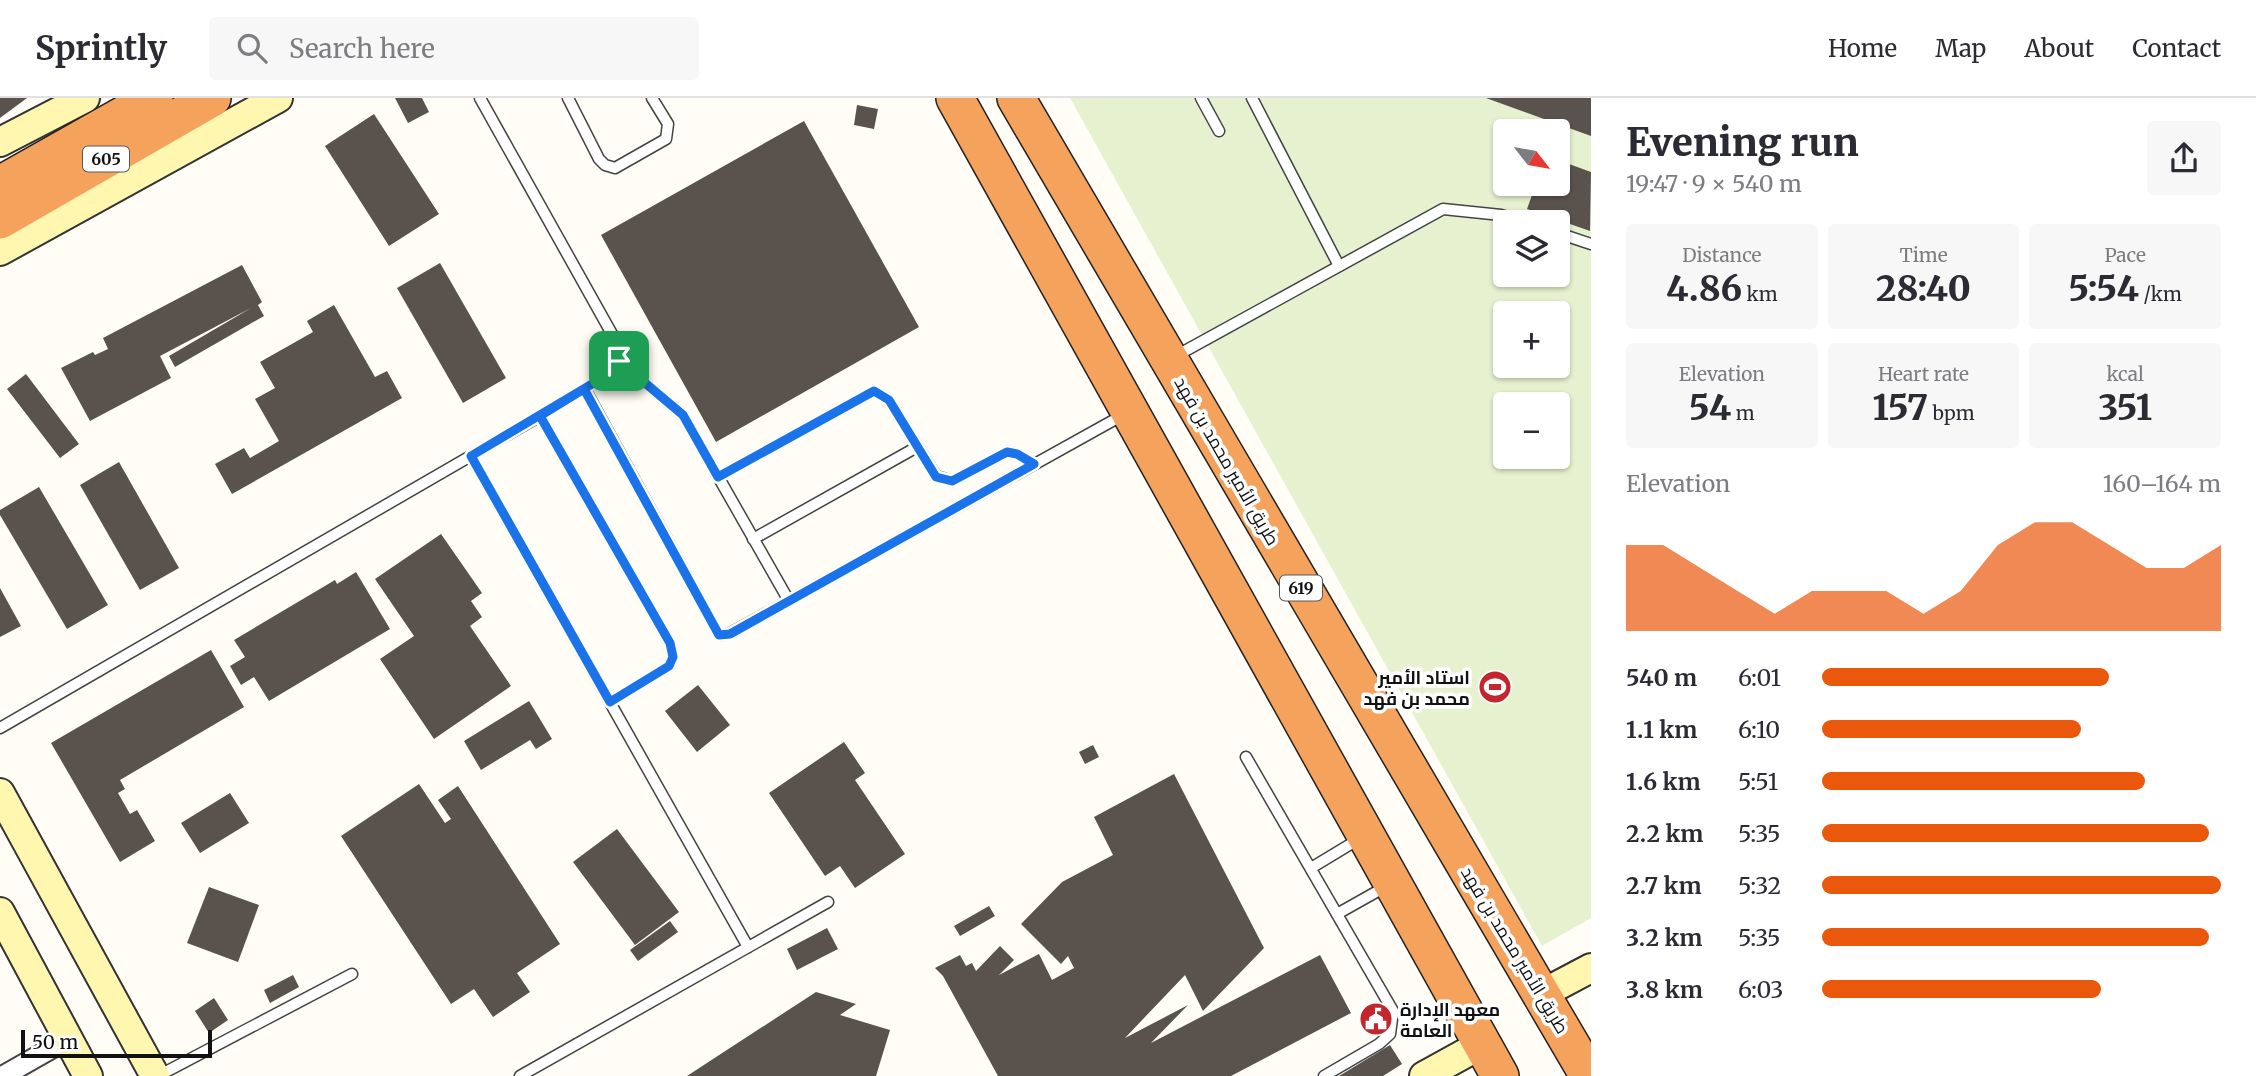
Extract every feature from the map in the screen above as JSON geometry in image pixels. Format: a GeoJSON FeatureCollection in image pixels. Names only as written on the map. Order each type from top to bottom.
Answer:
{"type":"FeatureCollection","features":[{"type":"Feature","properties":{"kind":"highway","name":"605"},"geometry":{"type":"LineString","coordinates":[[0,185],[154,98]]}},
{"type":"Feature","properties":{"kind":"highway","name":"605"},"geometry":{"type":"LineString","coordinates":[[0,220],[212,98]]}},
{"type":"Feature","properties":{"kind":"highway"},"geometry":{"type":"LineString","coordinates":[[954,98],[1500,1076]]}},
{"type":"Feature","properties":{"kind":"highway","name":"طريق الأمير محمد بن فهد"},"geometry":{"type":"LineString","coordinates":[[1016,98],[1540,995],[1585,1054]]}},
{"type":"Feature","properties":{"kind":"street"},"geometry":{"type":"LineString","coordinates":[[0,142],[85,98]]}},
{"type":"Feature","properties":{"kind":"street"},"geometry":{"type":"LineString","coordinates":[[0,251],[278,98]]}},
{"type":"Feature","properties":{"kind":"street"},"geometry":{"type":"LineString","coordinates":[[0,793],[156,1076]]}},
{"type":"Feature","properties":{"kind":"street"},"geometry":{"type":"LineString","coordinates":[[0,912],[88,1076]]}},
{"type":"Feature","properties":{"kind":"street"},"geometry":{"type":"LineString","coordinates":[[1540,995],[1591,968]]}},
{"type":"Feature","properties":{"kind":"street"},"geometry":{"type":"LineString","coordinates":[[4,1073],[68,1039]]}},
{"type":"Feature","properties":{"kind":"street"},"geometry":{"type":"LineString","coordinates":[[1424,1076],[1482,1044]]}},
{"type":"Feature","properties":{"kind":"lane"},"geometry":{"type":"LineString","coordinates":[[480,98],[617,343],[619,361],[683,415],[789,601]]}},
{"type":"Feature","properties":{"kind":"lane"},"geometry":{"type":"LineString","coordinates":[[568,98],[599,159],[605,165],[615,168],[666,139],[668,124],[652,98]]}},
{"type":"Feature","properties":{"kind":"lane"},"geometry":{"type":"LineString","coordinates":[[1201,98],[1219,131]]}},
{"type":"Feature","properties":{"kind":"lane"},"geometry":{"type":"LineString","coordinates":[[1252,98],[1339,266]]}},
{"type":"Feature","properties":{"kind":"lane"},"geometry":{"type":"LineString","coordinates":[[1167,360],[1443,209],[1493,214]]}},
{"type":"Feature","properties":{"kind":"lane"},"geometry":{"type":"LineString","coordinates":[[1570,237],[1591,244]]}},
{"type":"Feature","properties":{"kind":"lane"},"geometry":{"type":"LineString","coordinates":[[0,728],[540,416],[607,375],[619,361]]}},
{"type":"Feature","properties":{"kind":"lane"},"geometry":{"type":"LineString","coordinates":[[584,389],[719,635],[730,634],[1129,411]]}},
{"type":"Feature","properties":{"kind":"lane"},"geometry":{"type":"LineString","coordinates":[[718,477],[874,391],[889,400],[936,477],[943,481],[952,481],[1007,452],[1017,454],[1034,464]]}},
{"type":"Feature","properties":{"kind":"lane"},"geometry":{"type":"LineString","coordinates":[[540,416],[670,643],[673,657],[669,666],[610,702]]}},
{"type":"Feature","properties":{"kind":"lane"},"geometry":{"type":"LineString","coordinates":[[753,539],[917,447]]}},
{"type":"Feature","properties":{"kind":"lane"},"geometry":{"type":"LineString","coordinates":[[471,456],[748,947]]}},
{"type":"Feature","properties":{"kind":"lane"},"geometry":{"type":"LineString","coordinates":[[1247,757],[1393,1011],[1390,1034],[1379,1044],[1324,1076]]}},
{"type":"Feature","properties":{"kind":"lane"},"geometry":{"type":"LineString","coordinates":[[1311,869],[1365,835]]}},
{"type":"Feature","properties":{"kind":"lane"},"geometry":{"type":"LineString","coordinates":[[1337,914],[1392,883]]}},
{"type":"Feature","properties":{"kind":"lane"},"geometry":{"type":"LineString","coordinates":[[520,1076],[828,902]]}},
{"type":"Feature","properties":{"kind":"lane"},"geometry":{"type":"LineString","coordinates":[[156,1076],[352,974]]}},
{"type":"Feature","properties":{"kind":"green space","name":"استاد الأمير محمد بن فهد"},"geometry":{"type":"Polygon","coordinates":[[[1070,98],[1591,98],[1591,918],[1542,946],[1070,98]]]}},
{"type":"Feature","properties":{"kind":"building"},"geometry":{"type":"Polygon","coordinates":[[[0,98],[27,98],[0,118],[0,98]]]}},
{"type":"Feature","properties":{"kind":"building"},"geometry":{"type":"Polygon","coordinates":[[[395,98],[422,98],[429,112],[408,123],[395,98]]]}},
{"type":"Feature","properties":{"kind":"building"},"geometry":{"type":"Polygon","coordinates":[[[1486,98],[1591,98],[1591,136],[1570,128],[1570,119],[1544,119],[1486,98]]]}},
{"type":"Feature","properties":{"kind":"building"},"geometry":{"type":"Polygon","coordinates":[[[857,105],[878,109],[874,129],[854,125],[857,105]]]}},
{"type":"Feature","properties":{"kind":"building"},"geometry":{"type":"Polygon","coordinates":[[[374,114],[439,214],[389,246],[325,146],[374,114]]]}},
{"type":"Feature","properties":{"kind":"building"},"geometry":{"type":"Polygon","coordinates":[[[804,121],[919,327],[716,442],[601,235],[804,121]]]}},
{"type":"Feature","properties":{"kind":"building"},"geometry":{"type":"Polygon","coordinates":[[[1570,164],[1591,172],[1590,231],[1570,224],[1570,210],[1527,209],[1532,196],[1570,196],[1570,164]]]}},
{"type":"Feature","properties":{"kind":"building"},"geometry":{"type":"Polygon","coordinates":[[[440,263],[506,378],[463,403],[397,288],[440,263]]]}},
{"type":"Feature","properties":{"kind":"building"},"geometry":{"type":"Polygon","coordinates":[[[242,265],[262,302],[258,305],[264,316],[175,367],[169,356],[251,308],[160,356],[171,378],[90,421],[61,368],[93,352],[95,355],[108,349],[103,338],[242,265]]]}},
{"type":"Feature","properties":{"kind":"building"},"geometry":{"type":"Polygon","coordinates":[[[334,305],[375,377],[387,371],[402,398],[232,494],[215,464],[244,448],[250,458],[279,441],[255,399],[275,388],[260,362],[313,332],[307,321],[334,305]]]}},
{"type":"Feature","properties":{"kind":"building"},"geometry":{"type":"Polygon","coordinates":[[[26,374],[79,444],[60,458],[7,389],[26,374]]]}},
{"type":"Feature","properties":{"kind":"building"},"geometry":{"type":"Polygon","coordinates":[[[119,462],[179,568],[140,590],[80,485],[119,462]]]}},
{"type":"Feature","properties":{"kind":"building"},"geometry":{"type":"Polygon","coordinates":[[[39,487],[108,605],[67,629],[0,515],[0,510],[39,487]]]}},
{"type":"Feature","properties":{"kind":"building"},"geometry":{"type":"Polygon","coordinates":[[[441,534],[482,593],[471,601],[482,617],[470,626],[511,686],[434,739],[380,659],[414,636],[375,579],[441,534]]]}},
{"type":"Feature","properties":{"kind":"building"},"geometry":{"type":"Polygon","coordinates":[[[356,572],[390,629],[269,701],[254,677],[241,685],[230,666],[245,657],[234,640],[335,580],[337,584],[356,572]]]}},
{"type":"Feature","properties":{"kind":"building"},"geometry":{"type":"Polygon","coordinates":[[[0,588],[21,626],[0,637],[0,588]]]}},
{"type":"Feature","properties":{"kind":"building"},"geometry":{"type":"Polygon","coordinates":[[[211,650],[244,707],[120,780],[125,789],[118,793],[130,814],[137,810],[155,841],[120,862],[51,743],[211,650]]]}},
{"type":"Feature","properties":{"kind":"building"},"geometry":{"type":"Polygon","coordinates":[[[698,685],[730,725],[697,752],[665,711],[698,685]]]}},
{"type":"Feature","properties":{"kind":"building"},"geometry":{"type":"Polygon","coordinates":[[[529,701],[552,739],[536,749],[530,740],[481,770],[464,741],[529,701]]]}},
{"type":"Feature","properties":{"kind":"building"},"geometry":{"type":"Polygon","coordinates":[[[844,742],[865,773],[855,780],[905,854],[855,888],[840,866],[825,876],[769,793],[844,742]]]}},
{"type":"Feature","properties":{"kind":"building"},"geometry":{"type":"Polygon","coordinates":[[[1093,745],[1099,757],[1085,764],[1079,752],[1093,745]]]}},
{"type":"Feature","properties":{"kind":"building"},"geometry":{"type":"Polygon","coordinates":[[[1174,774],[1264,948],[1203,1011],[1185,975],[1125,1038],[1188,1005],[1151,1043],[1320,955],[1351,1013],[1231,1076],[998,1076],[943,976],[935,968],[960,955],[966,966],[972,963],[976,971],[1000,946],[1014,960],[999,975],[1039,954],[1052,980],[1074,968],[1068,956],[1061,964],[1021,924],[1062,882],[1113,855],[1094,817],[1174,774]]]}},
{"type":"Feature","properties":{"kind":"building"},"geometry":{"type":"Polygon","coordinates":[[[419,784],[445,823],[451,819],[438,800],[458,786],[560,944],[517,973],[530,992],[493,1017],[474,989],[451,1004],[341,836],[419,784]]]}},
{"type":"Feature","properties":{"kind":"building"},"geometry":{"type":"Polygon","coordinates":[[[230,793],[249,823],[200,853],[181,823],[230,793]]]}},
{"type":"Feature","properties":{"kind":"building"},"geometry":{"type":"Polygon","coordinates":[[[617,829],[679,912],[635,945],[573,862],[617,829]]]}},
{"type":"Feature","properties":{"kind":"building"},"geometry":{"type":"Polygon","coordinates":[[[209,887],[259,905],[238,962],[187,943],[209,887]]]}},
{"type":"Feature","properties":{"kind":"building"},"geometry":{"type":"Polygon","coordinates":[[[989,906],[995,916],[960,936],[954,926],[989,906]]]}},
{"type":"Feature","properties":{"kind":"building"},"geometry":{"type":"Polygon","coordinates":[[[670,921],[678,932],[638,961],[630,950],[670,921]]]}},
{"type":"Feature","properties":{"kind":"building"},"geometry":{"type":"Polygon","coordinates":[[[827,928],[838,949],[797,970],[787,949],[827,928]]]}},
{"type":"Feature","properties":{"kind":"building"},"geometry":{"type":"Polygon","coordinates":[[[293,975],[299,987],[270,1003],[264,990],[293,975]]]}},
{"type":"Feature","properties":{"kind":"building"},"geometry":{"type":"Polygon","coordinates":[[[816,992],[856,1004],[840,1015],[890,1030],[876,1076],[687,1076],[816,992]]]}},
{"type":"Feature","properties":{"kind":"building"},"geometry":{"type":"Polygon","coordinates":[[[214,998],[228,1020],[209,1033],[195,1011],[214,998]]]}},
{"type":"Feature","properties":{"kind":"building"},"geometry":{"type":"Polygon","coordinates":[[[1390,1045],[1402,1064],[1383,1076],[1339,1076],[1390,1045]]]}},
{"type":"Feature","properties":{"kind":"place","name":"استاد الأمير محمد بن فهد"},"geometry":{"type":"Point","coordinates":[1495,687]}},
{"type":"Feature","properties":{"kind":"place","name":"معهد الإدارة العامة"},"geometry":{"type":"Point","coordinates":[1376,1019]}},
{"type":"Feature","properties":{"kind":"route"},"geometry":{"type":"LineString","coordinates":[[619,361],[683,415],[718,477],[874,391],[889,400],[936,477],[943,481],[952,481],[1007,452],[1017,454],[1034,464],[730,634],[719,635],[584,389],[540,416],[670,643],[673,657],[669,666],[610,702],[471,456],[607,375],[619,361]]}}]}
